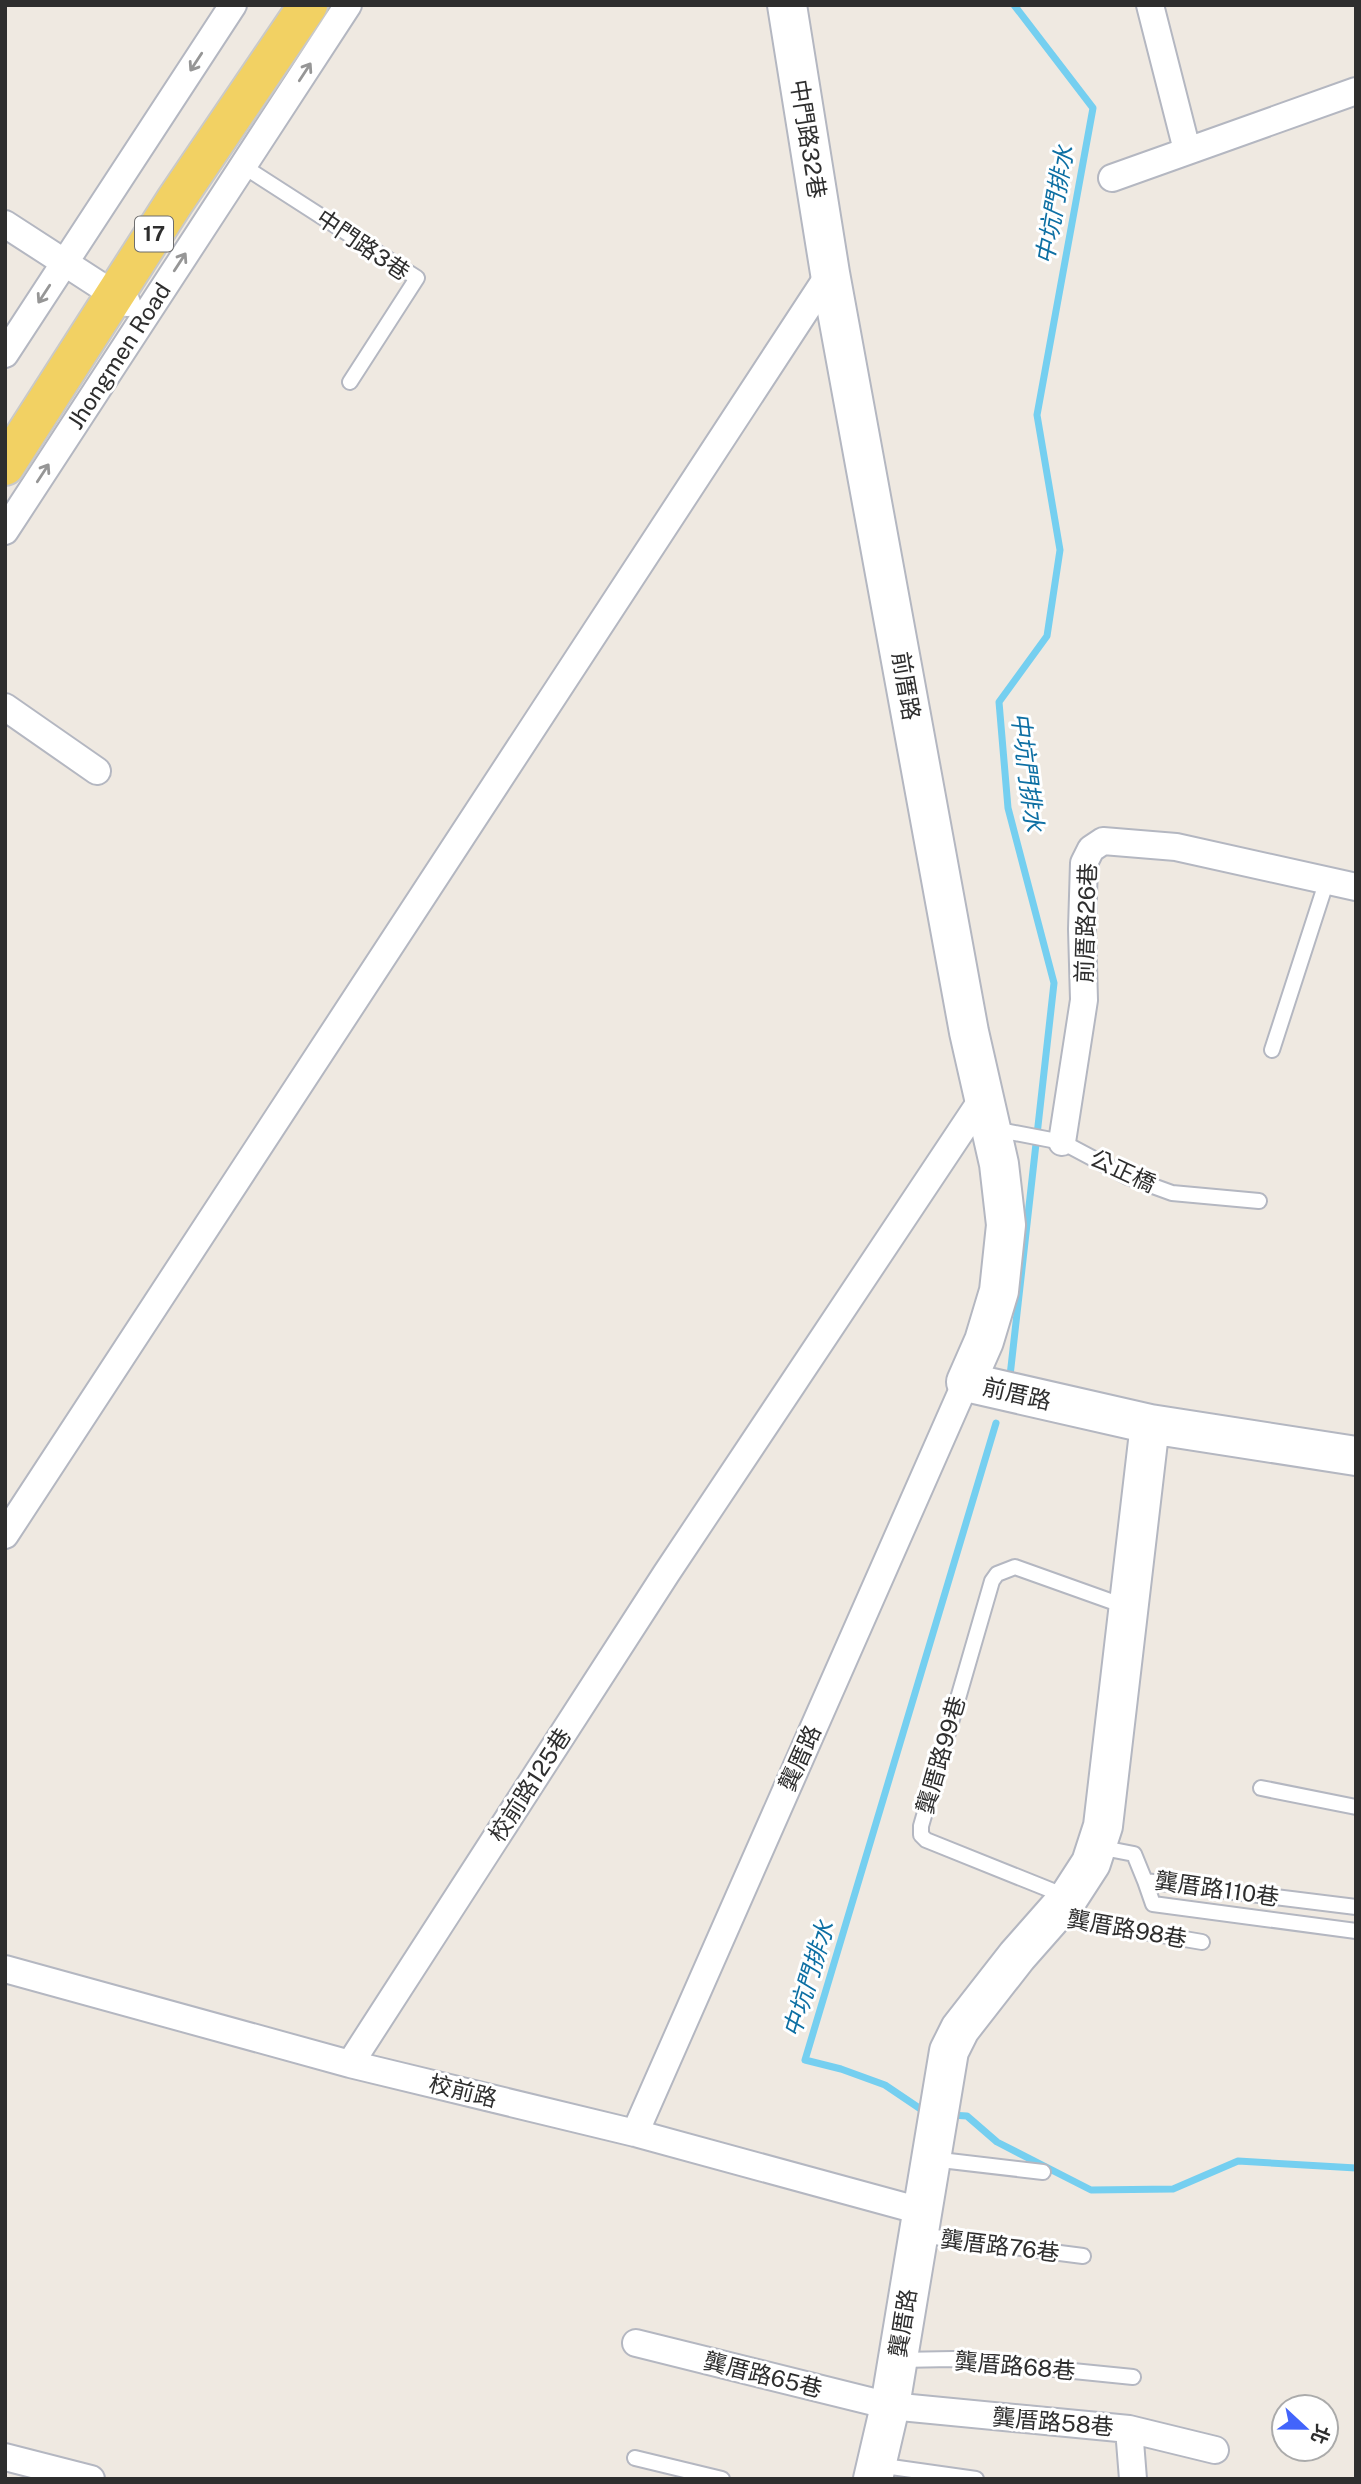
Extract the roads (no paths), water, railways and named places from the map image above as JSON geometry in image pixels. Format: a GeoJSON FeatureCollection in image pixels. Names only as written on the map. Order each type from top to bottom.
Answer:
{"type":"FeatureCollection","features":[{"type":"Feature","properties":{"kind":"main road","name":"Jhongmen Road"},"geometry":{"type":"LineString","coordinates":[[5,428],[120,298],[280,5]]}},
{"type":"Feature","properties":{"kind":"main road","name":"Jhongmen Road"},"geometry":{"type":"LineString","coordinates":[[5,466],[120,298],[175,201],[308,5]]}},
{"type":"Feature","properties":{"kind":"street"},"geometry":{"type":"LineString","coordinates":[[5,354],[233,5]]}},
{"type":"Feature","properties":{"kind":"street","name":"Jhongmen Road"},"geometry":{"type":"LineString","coordinates":[[5,531],[120,298],[243,166],[348,5]]}},
{"type":"Feature","properties":{"kind":"street","name":"中門路32巷"},"geometry":{"type":"LineString","coordinates":[[787,5],[830,273]]}},
{"type":"Feature","properties":{"kind":"street"},"geometry":{"type":"LineString","coordinates":[[1150,5],[1187,150]]}},
{"type":"Feature","properties":{"kind":"street"},"geometry":{"type":"LineString","coordinates":[[1112,178],[1356,91]]}},
{"type":"Feature","properties":{"kind":"street"},"geometry":{"type":"LineString","coordinates":[[5,224],[120,298]]}},
{"type":"Feature","properties":{"kind":"street"},"geometry":{"type":"LineString","coordinates":[[5,1535],[830,273]]}},
{"type":"Feature","properties":{"kind":"street","name":"前厝路"},"geometry":{"type":"LineString","coordinates":[[830,273],[1000,1121],[999,1164],[1006,1225],[999,1291],[984,1341],[966,1382],[1150,1424],[1356,1456]]}},
{"type":"Feature","properties":{"kind":"street"},"geometry":{"type":"LineString","coordinates":[[5,707],[97,771]]}},
{"type":"Feature","properties":{"kind":"street","name":"前厝路26巷"},"geometry":{"type":"LineString","coordinates":[[1055,1141],[1082,1020],[1084,863],[1091,849],[1103,841],[1176,847],[1356,887]]}},
{"type":"Feature","properties":{"kind":"street","name":"校前路125巷"},"geometry":{"type":"LineString","coordinates":[[350,2064],[711,1506],[1000,1121]]}},
{"type":"Feature","properties":{"kind":"street","name":"龔厝路"},"geometry":{"type":"LineString","coordinates":[[635,2133],[966,1382]]}},
{"type":"Feature","properties":{"kind":"street","name":"龔厝路"},"geometry":{"type":"LineString","coordinates":[[874,2472],[890,2406],[949,2051],[960,2029],[1017,1956],[1061,1907],[1091,1863],[1103,1826],[1150,1424]]}},
{"type":"Feature","properties":{"kind":"street","name":"校前路"},"geometry":{"type":"LineString","coordinates":[[5,1969],[350,2064],[635,2133],[919,2223]]}},
{"type":"Feature","properties":{"kind":"street","name":"龔厝路65巷"},"geometry":{"type":"LineString","coordinates":[[636,2343],[890,2406]]}},
{"type":"Feature","properties":{"kind":"street","name":"龔厝路58巷"},"geometry":{"type":"LineString","coordinates":[[890,2406],[1129,2429],[1215,2450]]}},
{"type":"Feature","properties":{"kind":"street"},"geometry":{"type":"LineString","coordinates":[[1129,2429],[1133,2479]]}},
{"type":"Feature","properties":{"kind":"street"},"geometry":{"type":"LineString","coordinates":[[5,2457],[91,2479]]}},
{"type":"Feature","properties":{"kind":"lane","name":"中門路3巷"},"geometry":{"type":"LineString","coordinates":[[243,166],[417,278],[350,382]]}},
{"type":"Feature","properties":{"kind":"lane"},"geometry":{"type":"LineString","coordinates":[[1272,1049],[1326,880]]}},
{"type":"Feature","properties":{"kind":"lane","name":"公正橋"},"geometry":{"type":"LineString","coordinates":[[1000,1121],[1055,1141],[1128,1177],[1172,1193],[1259,1201]]}},
{"type":"Feature","properties":{"kind":"lane","name":"龔厝路99巷"},"geometry":{"type":"LineString","coordinates":[[1061,1907],[926,1840],[921,1835],[921,1826],[992,1581],[997,1574],[1015,1567],[1128,1607]]}},
{"type":"Feature","properties":{"kind":"lane"},"geometry":{"type":"LineString","coordinates":[[1261,1788],[1356,1807]]}},
{"type":"Feature","properties":{"kind":"lane","name":"龔厝路110巷"},"geometry":{"type":"LineString","coordinates":[[1096,1847],[1134,1854],[1145,1881],[1356,1907]]}},
{"type":"Feature","properties":{"kind":"lane"},"geometry":{"type":"LineString","coordinates":[[1145,1881],[1153,1904],[1356,1931]]}},
{"type":"Feature","properties":{"kind":"lane","name":"龔厝路98巷"},"geometry":{"type":"LineString","coordinates":[[1061,1907],[1202,1942]]}},
{"type":"Feature","properties":{"kind":"lane"},"geometry":{"type":"LineString","coordinates":[[936,2126],[1043,2172]]}},
{"type":"Feature","properties":{"kind":"lane","name":"龔厝路76巷"},"geometry":{"type":"LineString","coordinates":[[919,2223],[1083,2256]]}},
{"type":"Feature","properties":{"kind":"lane","name":"龔厝路68巷"},"geometry":{"type":"LineString","coordinates":[[897,2360],[953,2359],[1133,2377]]}},
{"type":"Feature","properties":{"kind":"lane"},"geometry":{"type":"LineString","coordinates":[[635,2458],[722,2479]]}},
{"type":"Feature","properties":{"kind":"lane"},"geometry":{"type":"LineString","coordinates":[[874,2472],[976,2479]]}},
{"type":"Feature","properties":{"kind":"waterway","name":"中坑門排水"},"geometry":{"type":"LineString","coordinates":[[1010,1376],[1054,983],[1008,808],[999,702],[1047,636],[1060,550],[1037,415],[1093,108],[1014,5]]}},
{"type":"Feature","properties":{"kind":"waterway","name":"中坑門排水"},"geometry":{"type":"LineString","coordinates":[[928,2114],[885,2085],[841,2069],[805,2060],[996,1423]]}},
{"type":"Feature","properties":{"kind":"waterway","name":"中坑門排水"},"geometry":{"type":"LineString","coordinates":[[951,2115],[967,2116],[997,2142],[1091,2190],[1173,2189],[1238,2161],[1356,2168]]}}]}
